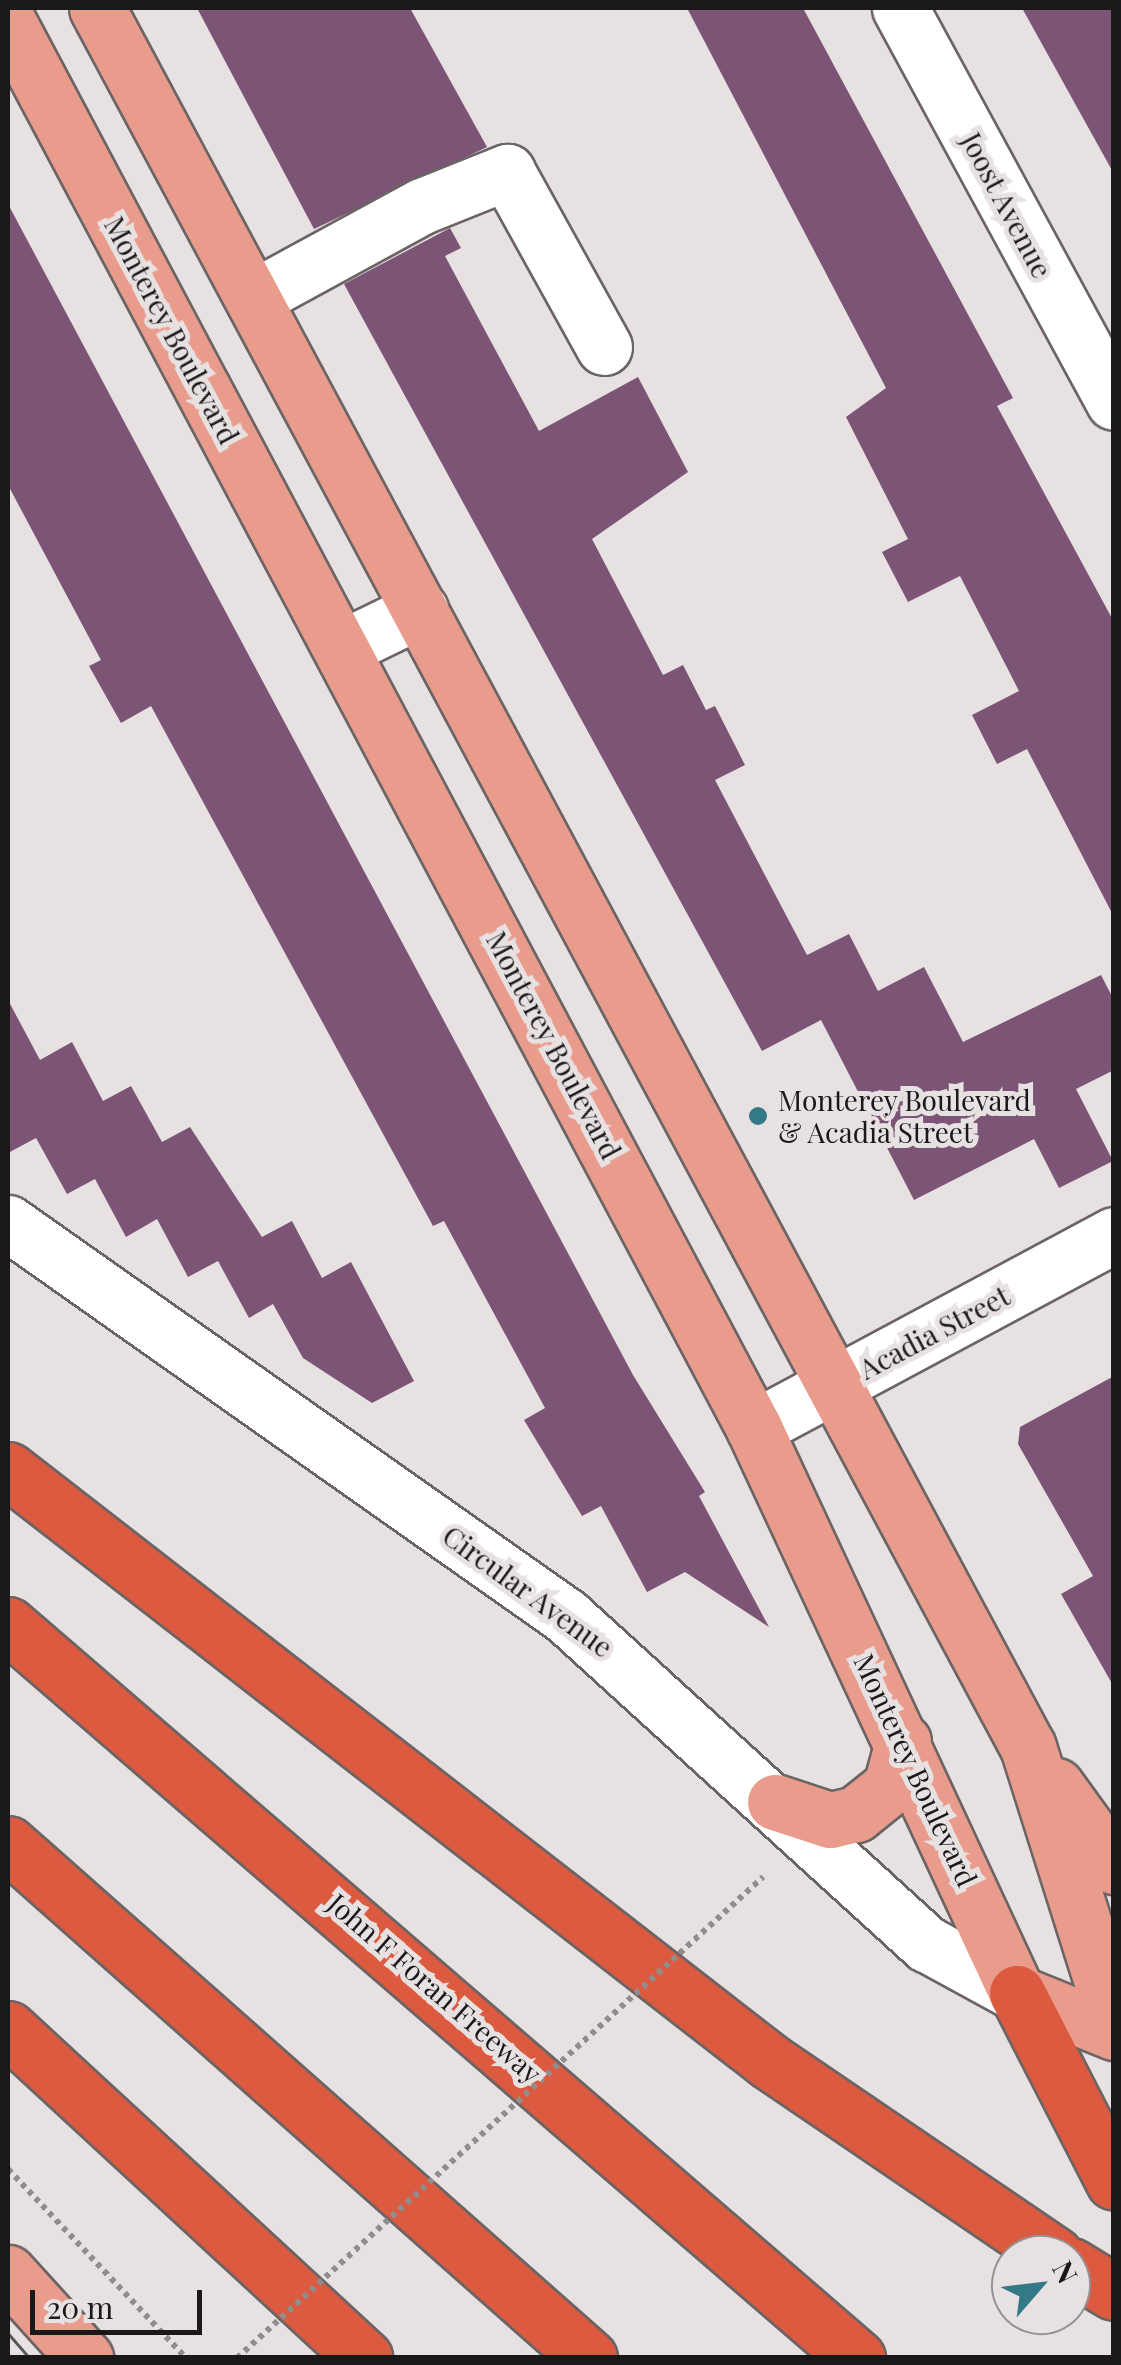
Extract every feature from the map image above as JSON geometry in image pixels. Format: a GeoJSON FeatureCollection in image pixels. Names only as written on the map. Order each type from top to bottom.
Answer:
{"type":"FeatureCollection","features":[{"type":"Feature","properties":{"kind":"highway"},"geometry":{"type":"LineString","coordinates":[[8,1470],[768,2061],[1025,2235]]}},
{"type":"Feature","properties":{"kind":"highway","name":"John F Foran Freeway"},"geometry":{"type":"LineString","coordinates":[[8,1626],[857,2358]]}},
{"type":"Feature","properties":{"kind":"highway"},"geometry":{"type":"LineString","coordinates":[[8,1844],[589,2358]]}},
{"type":"Feature","properties":{"kind":"highway"},"geometry":{"type":"LineString","coordinates":[[1017,1993],[1090,2127],[1114,2182]]}},
{"type":"Feature","properties":{"kind":"highway"},"geometry":{"type":"LineString","coordinates":[[8,2028],[365,2358]]}},
{"type":"Feature","properties":{"kind":"highway"},"geometry":{"type":"LineString","coordinates":[[1091,2278],[1114,2292]]}},
{"type":"Feature","properties":{"kind":"main road"},"geometry":{"type":"LineString","coordinates":[[97,8],[1028,1747],[1114,1866]]}},
{"type":"Feature","properties":{"kind":"main road","name":"Monterey Boulevard"},"geometry":{"type":"LineString","coordinates":[[8,22],[754,1428],[1017,1993]]}},
{"type":"Feature","properties":{"kind":"main road"},"geometry":{"type":"LineString","coordinates":[[775,1802],[816,1818],[856,1814],[891,1786],[903,1742]]}},
{"type":"Feature","properties":{"kind":"main road"},"geometry":{"type":"LineString","coordinates":[[1028,1747],[1114,2020]]}},
{"type":"Feature","properties":{"kind":"main road"},"geometry":{"type":"LineString","coordinates":[[1017,1993],[1114,2032]]}},
{"type":"Feature","properties":{"kind":"main road"},"geometry":{"type":"LineString","coordinates":[[8,2274],[85,2358]]}},
{"type":"Feature","properties":{"kind":"street","name":"Joost Avenue"},"geometry":{"type":"LineString","coordinates":[[900,8],[1114,402]]}},
{"type":"Feature","properties":{"kind":"street"},"geometry":{"type":"LineString","coordinates":[[253,298],[422,206],[507,172],[604,347]]}},
{"type":"Feature","properties":{"kind":"street"},"geometry":{"type":"LineString","coordinates":[[342,648],[420,610]]}},
{"type":"Feature","properties":{"kind":"street","name":"Circular Avenue"},"geometry":{"type":"LineString","coordinates":[[8,1223],[566,1616],[927,1944],[1017,1993]]}},
{"type":"Feature","properties":{"kind":"street","name":"Acadia Street"},"geometry":{"type":"LineString","coordinates":[[754,1428],[1114,1234]]}},
{"type":"Feature","properties":{"kind":"path"},"geometry":{"type":"LineString","coordinates":[[237,2358],[763,1878]]}},
{"type":"Feature","properties":{"kind":"path"},"geometry":{"type":"LineString","coordinates":[[8,2169],[186,2358]]}},
{"type":"Feature","properties":{"kind":"building"},"geometry":{"type":"Polygon","coordinates":[[[197,8],[410,8],[487,147],[314,229],[197,8]]]}},
{"type":"Feature","properties":{"kind":"building"},"geometry":{"type":"Polygon","coordinates":[[[687,8],[803,8],[1013,398],[997,406],[1114,622],[1114,917],[1027,749],[997,764],[972,715],[1019,691],[960,576],[908,602],[882,552],[908,539],[846,417],[886,388],[687,8]]]}},
{"type":"Feature","properties":{"kind":"building"},"geometry":{"type":"Polygon","coordinates":[[[1022,8],[1114,8],[1114,174],[1022,8]]]}},
{"type":"Feature","properties":{"kind":"building"},"geometry":{"type":"Polygon","coordinates":[[[8,204],[633,1375],[705,1492],[699,1496],[769,1627],[685,1572],[647,1592],[601,1506],[582,1516],[524,1420],[545,1408],[444,1221],[433,1226],[151,706],[121,723],[89,666],[101,660],[8,485],[8,204]]]}},
{"type":"Feature","properties":{"kind":"building"},"geometry":{"type":"Polygon","coordinates":[[[450,228],[461,248],[445,256],[539,431],[638,377],[688,472],[592,539],[663,675],[683,665],[706,710],[715,706],[745,765],[715,780],[807,955],[849,934],[878,991],[924,967],[963,1042],[1101,975],[1114,1000],[1114,1070],[1076,1089],[1113,1161],[1059,1188],[1034,1139],[914,1200],[821,1020],[762,1051],[344,284],[450,228]]]}},
{"type":"Feature","properties":{"kind":"building"},"geometry":{"type":"Polygon","coordinates":[[[8,1000],[40,1060],[72,1042],[103,1101],[131,1086],[162,1142],[190,1127],[262,1237],[292,1221],[322,1278],[351,1262],[414,1381],[372,1403],[303,1358],[273,1304],[249,1318],[218,1261],[188,1277],[157,1219],[126,1237],[95,1179],[67,1194],[36,1138],[8,1153],[8,1000]]]}},
{"type":"Feature","properties":{"kind":"building"},"geometry":{"type":"Polygon","coordinates":[[[1114,1376],[1114,1687],[1061,1594],[1093,1576],[1018,1444],[1020,1427],[1114,1376]]]}},
{"type":"Feature","properties":{"kind":"tram line"},"geometry":{"type":"LineString","coordinates":[[8,2333],[30,2358]]}},
{"type":"Feature","properties":{"kind":"place","name":"Monterey Boulevard & Acadia Street"},"geometry":{"type":"Point","coordinates":[758,1116]}}]}
